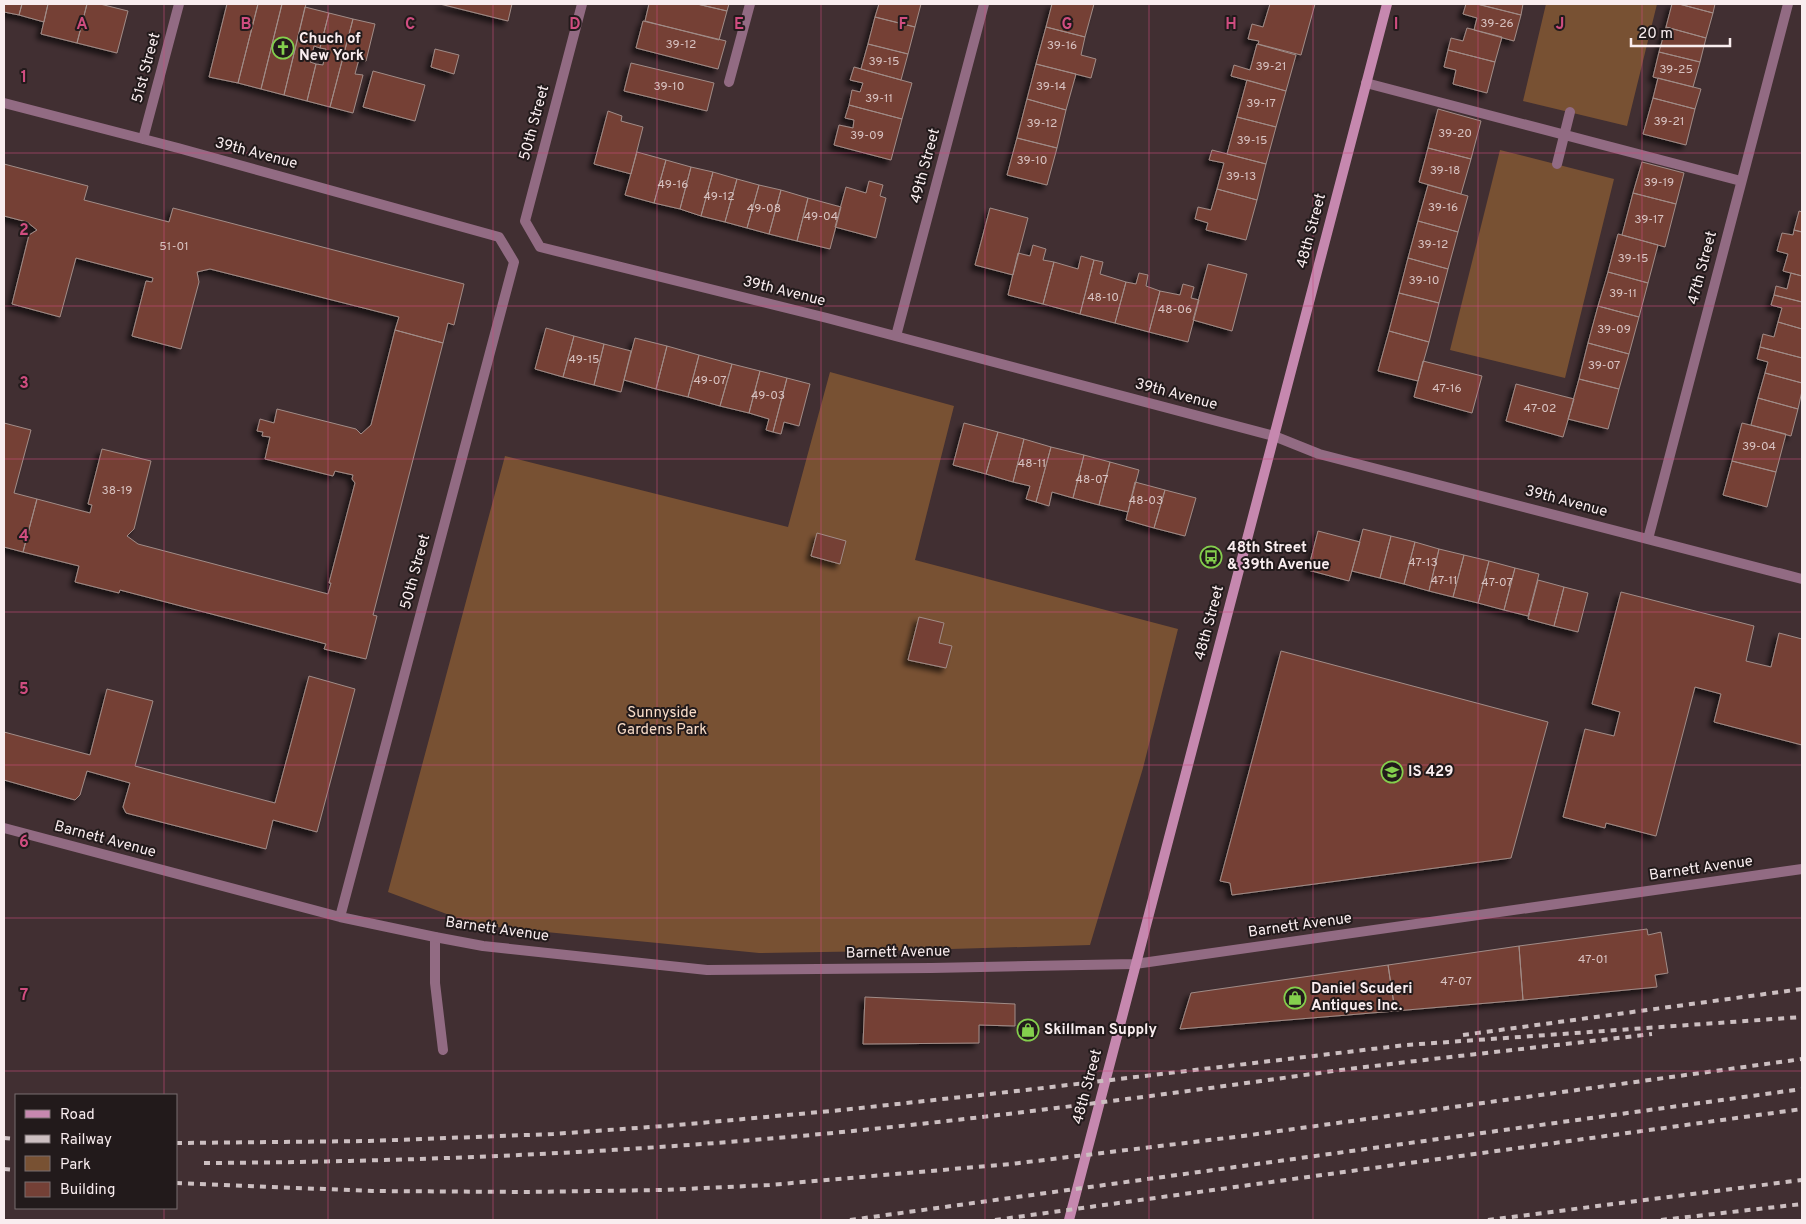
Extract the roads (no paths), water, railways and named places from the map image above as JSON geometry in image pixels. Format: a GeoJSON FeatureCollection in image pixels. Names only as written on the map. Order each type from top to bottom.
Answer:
{"type":"FeatureCollection","features":[{"type":"Feature","properties":{"kind":"street","name":"51st Street"},"geometry":{"type":"LineString","coordinates":[[142,139],[179,4]]}},
{"type":"Feature","properties":{"kind":"street","name":"50th Street"},"geometry":{"type":"LineString","coordinates":[[540,247],[525,221],[582,4]]}},
{"type":"Feature","properties":{"kind":"street"},"geometry":{"type":"LineString","coordinates":[[729,82],[750,4]]}},
{"type":"Feature","properties":{"kind":"street","name":"49th Street"},"geometry":{"type":"LineString","coordinates":[[896,336],[984,4]]}},
{"type":"Feature","properties":{"kind":"street","name":"48th Street"},"geometry":{"type":"LineString","coordinates":[[1068,1220],[1387,4]]}},
{"type":"Feature","properties":{"kind":"street","name":"47th Street"},"geometry":{"type":"LineString","coordinates":[[1648,539],[1788,4]]}},
{"type":"Feature","properties":{"kind":"street"},"geometry":{"type":"LineString","coordinates":[[1366,83],[1742,181]]}},
{"type":"Feature","properties":{"kind":"street","name":"39th Avenue"},"geometry":{"type":"LineString","coordinates":[[4,104],[142,139],[499,237]]}},
{"type":"Feature","properties":{"kind":"street"},"geometry":{"type":"LineString","coordinates":[[1558,164],[1570,112]]}},
{"type":"Feature","properties":{"kind":"street","name":"50th Street"},"geometry":{"type":"LineString","coordinates":[[340,918],[514,262],[499,237]]}},
{"type":"Feature","properties":{"kind":"street","name":"39th Avenue"},"geometry":{"type":"LineString","coordinates":[[540,247],[896,336],[1274,436],[1319,454],[1802,579]]}},
{"type":"Feature","properties":{"kind":"street","name":"Barnett Avenue"},"geometry":{"type":"LineString","coordinates":[[4,828],[340,918],[484,946],[707,970],[1135,964],[1802,869]]}},
{"type":"Feature","properties":{"kind":"street"},"geometry":{"type":"LineString","coordinates":[[435,937],[435,983],[443,1050]]}},
{"type":"Feature","properties":{"kind":"railway"},"geometry":{"type":"LineString","coordinates":[[1463,1035],[1802,989]]}},
{"type":"Feature","properties":{"kind":"railway"},"geometry":{"type":"LineString","coordinates":[[178,1143],[369,1141],[553,1134],[678,1125],[1026,1090],[1406,1045],[1802,1017]]}},
{"type":"Feature","properties":{"kind":"railway"},"geometry":{"type":"LineString","coordinates":[[204,1163],[496,1156],[643,1148],[789,1137],[990,1116],[1367,1067],[1652,1034]]}},
{"type":"Feature","properties":{"kind":"railway"},"geometry":{"type":"LineString","coordinates":[[178,1183],[372,1191],[527,1192],[663,1190],[769,1185],[1011,1164],[1243,1136],[1802,1059]]}},
{"type":"Feature","properties":{"kind":"railway"},"geometry":{"type":"LineString","coordinates":[[850,1220],[1802,1089]]}},
{"type":"Feature","properties":{"kind":"railway"},"geometry":{"type":"LineString","coordinates":[[995,1220],[1802,1109]]}},
{"type":"Feature","properties":{"kind":"railway"},"geometry":{"type":"LineString","coordinates":[[4,1138],[15,1139]]}},
{"type":"Feature","properties":{"kind":"railway"},"geometry":{"type":"LineString","coordinates":[[4,1169],[15,1170]]}},
{"type":"Feature","properties":{"kind":"railway"},"geometry":{"type":"LineString","coordinates":[[1488,1220],[1802,1180]]}},
{"type":"Feature","properties":{"kind":"railway"},"geometry":{"type":"LineString","coordinates":[[1661,1220],[1802,1204]]}},
{"type":"Feature","properties":{"kind":"place","name":"Chuch of New York"},"geometry":{"type":"Point","coordinates":[283,48]}},
{"type":"Feature","properties":{"kind":"place","name":"48th Street & 39th Avenue"},"geometry":{"type":"Point","coordinates":[1211,557]}},
{"type":"Feature","properties":{"kind":"place","name":"IS 429"},"geometry":{"type":"Point","coordinates":[1392,772]}},
{"type":"Feature","properties":{"kind":"place","name":"Daniel Scuderi Antiques Inc."},"geometry":{"type":"Point","coordinates":[1295,998]}},
{"type":"Feature","properties":{"kind":"place","name":"Skillman Supply"},"geometry":{"type":"Point","coordinates":[1028,1030]}},
{"type":"Feature","properties":{"kind":"park label","name":"Sunnyside Gardens Park"},"geometry":{"type":"Point","coordinates":[662,722]}}]}
